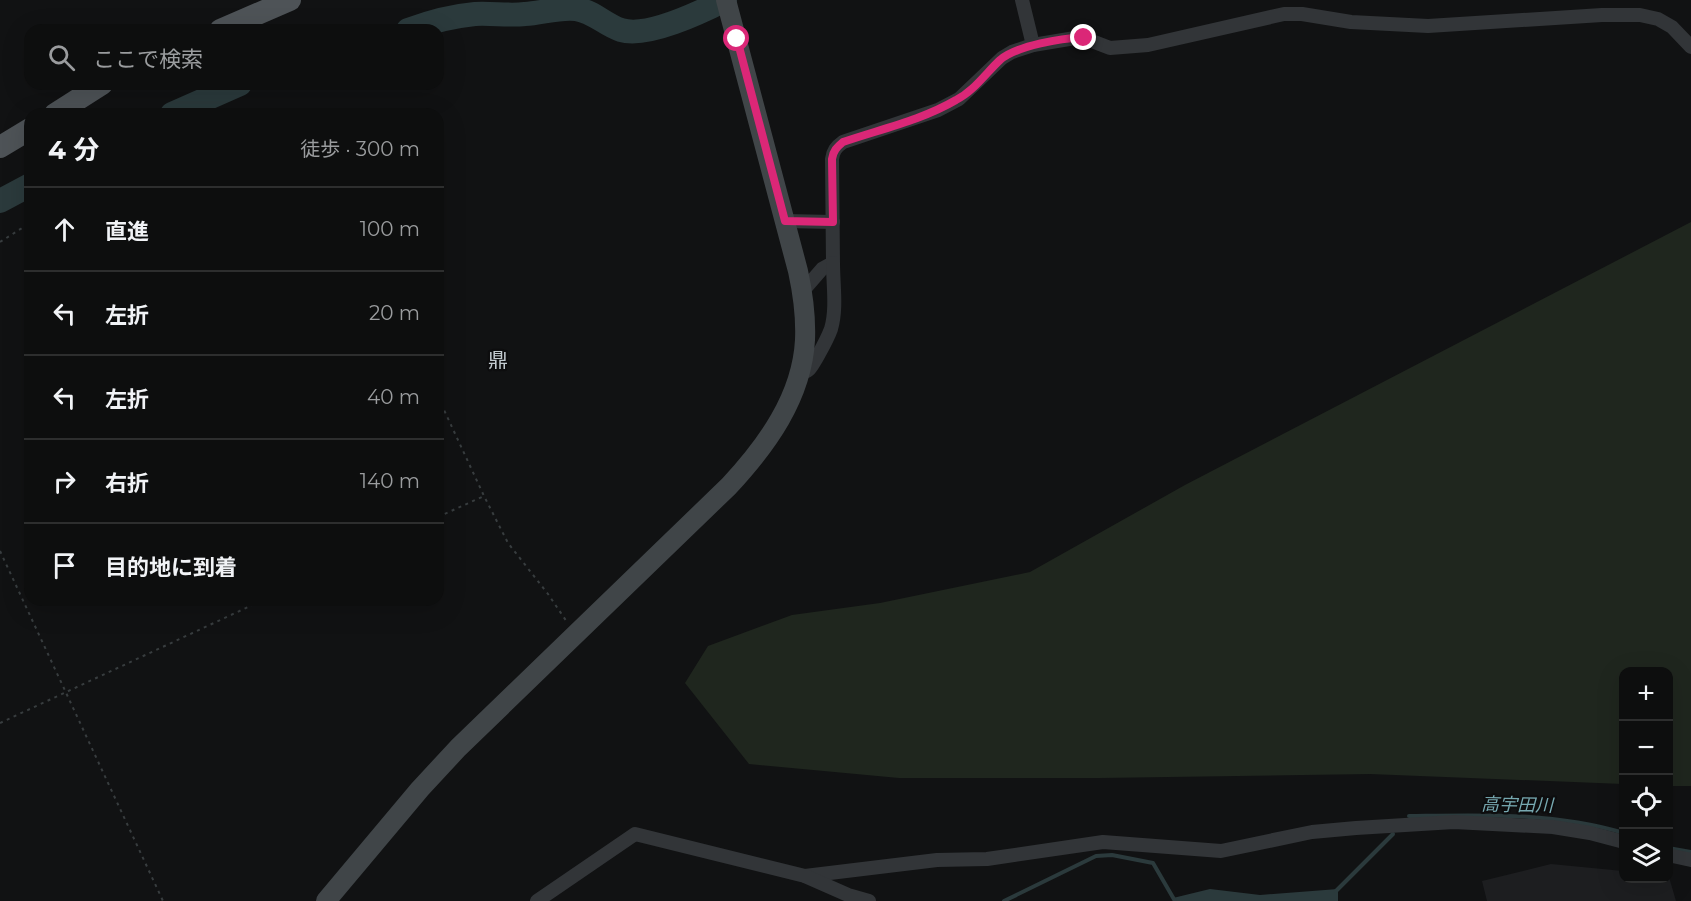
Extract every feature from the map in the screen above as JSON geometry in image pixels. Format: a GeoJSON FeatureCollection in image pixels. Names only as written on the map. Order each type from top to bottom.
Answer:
{"type":"FeatureCollection","features":[{"type":"Feature","properties":{"kind":"main road"},"geometry":{"type":"LineString","coordinates":[[234,24],[290,0]]}},
{"type":"Feature","properties":{"kind":"main road"},"geometry":{"type":"LineString","coordinates":[[64,108],[93,90]]}},
{"type":"Feature","properties":{"kind":"main road"},"geometry":{"type":"LineString","coordinates":[[0,147],[24,133]]}},
{"type":"Feature","properties":{"kind":"street"},"geometry":{"type":"LineString","coordinates":[[326,901],[458,748],[721,494],[749,464],[782,417],[792,395],[805,340],[802,292],[726,0]]}},
{"type":"Feature","properties":{"kind":"street"},"geometry":{"type":"LineString","coordinates":[[1022,3],[1033,45]]}},
{"type":"Feature","properties":{"kind":"street"},"geometry":{"type":"LineString","coordinates":[[799,373],[810,370],[832,328],[832,159],[838,146],[843,142],[938,110],[959,99],[1011,52],[1033,45],[1074,38],[1084,38],[1110,48],[1148,45],[1284,14],[1302,14],[1351,22],[1428,26],[1602,15],[1640,15],[1658,19],[1672,27],[1691,47]]}},
{"type":"Feature","properties":{"kind":"street"},"geometry":{"type":"LineString","coordinates":[[785,221],[833,222]]}},
{"type":"Feature","properties":{"kind":"street"},"geometry":{"type":"LineString","coordinates":[[802,292],[822,269],[833,263]]}},
{"type":"Feature","properties":{"kind":"street"},"geometry":{"type":"LineString","coordinates":[[806,876],[937,860],[987,859],[1103,842],[1221,851],[1312,832],[1454,822],[1553,827],[1619,841]]}},
{"type":"Feature","properties":{"kind":"street"},"geometry":{"type":"LineString","coordinates":[[537,901],[635,834],[806,876],[848,895],[869,901]]}},
{"type":"Feature","properties":{"kind":"street"},"geometry":{"type":"LineString","coordinates":[[1673,856],[1691,860]]}},
{"type":"Feature","properties":{"kind":"path"},"geometry":{"type":"LineString","coordinates":[[0,242],[24,227]]}},
{"type":"Feature","properties":{"kind":"path"},"geometry":{"type":"LineString","coordinates":[[444,409],[508,543],[576,634]]}},
{"type":"Feature","properties":{"kind":"path"},"geometry":{"type":"LineString","coordinates":[[444,515],[484,496]]}},
{"type":"Feature","properties":{"kind":"path"},"geometry":{"type":"LineString","coordinates":[[0,551],[24,603]]}},
{"type":"Feature","properties":{"kind":"path"},"geometry":{"type":"LineString","coordinates":[[26,606],[163,901]]}},
{"type":"Feature","properties":{"kind":"path"},"geometry":{"type":"LineString","coordinates":[[0,723],[250,606]]}},
{"type":"Feature","properties":{"kind":"shaded area"},"geometry":{"type":"Polygon","coordinates":[[[1691,222],[1691,786],[1673,786],[1673,667],[1619,667],[1619,784],[1370,774],[899,778],[749,764],[685,683],[708,646],[792,615],[880,603],[1030,572],[1185,485],[1691,222]]]}},
{"type":"Feature","properties":{"kind":"shaded area"},"geometry":{"type":"Polygon","coordinates":[[[1551,864],[1619,871],[1619,883],[1671,883],[1676,901],[1487,901],[1482,881],[1551,864]]]}},
{"type":"Feature","properties":{"kind":"shaded area"},"geometry":{"type":"Polygon","coordinates":[[[1210,889],[1260,895],[1338,889],[1338,901],[1173,901],[1173,898],[1210,889]]]}},
{"type":"Feature","properties":{"kind":"waterway"},"geometry":{"type":"LineString","coordinates":[[425,24],[466,15],[519,15],[570,9],[588,12],[610,25],[632,32],[674,22],[725,0]]}},
{"type":"Feature","properties":{"kind":"waterway"},"geometry":{"type":"LineString","coordinates":[[186,108],[226,90]]}},
{"type":"Feature","properties":{"kind":"waterway"},"geometry":{"type":"LineString","coordinates":[[0,201],[24,188]]}},
{"type":"Feature","properties":{"kind":"waterway","name":"高宇田川"},"geometry":{"type":"LineString","coordinates":[[1409,816],[1490,815],[1544,818],[1571,821],[1619,832]]}},
{"type":"Feature","properties":{"kind":"waterway","name":"高宇田川"},"geometry":{"type":"LineString","coordinates":[[1336,891],[1393,834]]}},
{"type":"Feature","properties":{"kind":"waterway","name":"高宇田川"},"geometry":{"type":"LineString","coordinates":[[1673,849],[1691,852]]}},
{"type":"Feature","properties":{"kind":"waterway","name":"高宇田川"},"geometry":{"type":"LineString","coordinates":[[1004,901],[1096,856],[1112,855],[1153,863],[1175,901]]}},
{"type":"Feature","properties":{"kind":"district","name":"鼎"},"geometry":{"type":"Point","coordinates":[498,360]}},
{"type":"Feature","properties":{"kind":"route"},"geometry":{"type":"LineString","coordinates":[[737,39],[785,221],[833,222],[832,159],[835,149],[843,142],[938,110],[959,99],[1011,52],[1033,45],[1084,38]]}}]}
